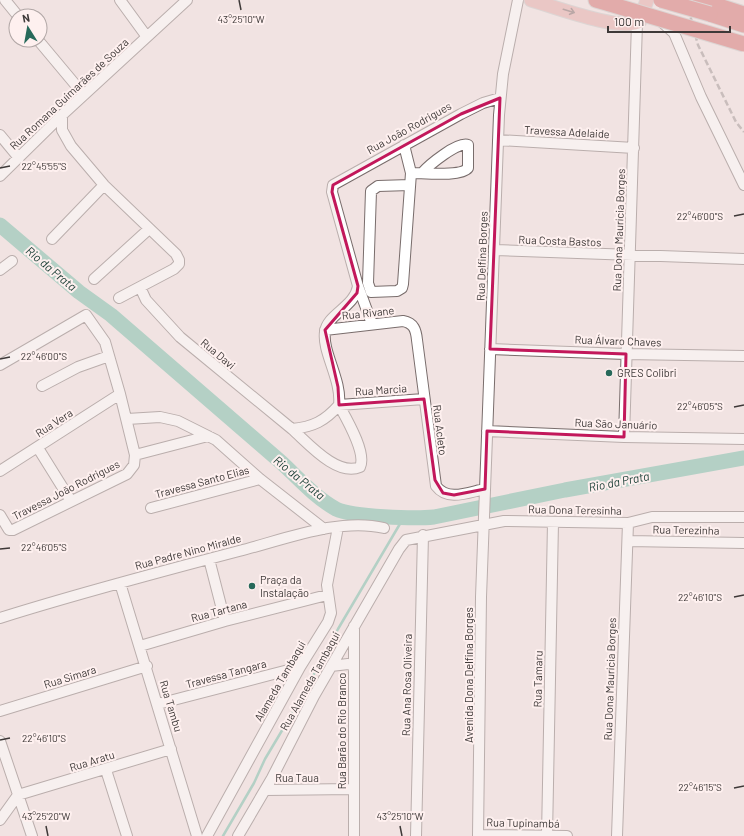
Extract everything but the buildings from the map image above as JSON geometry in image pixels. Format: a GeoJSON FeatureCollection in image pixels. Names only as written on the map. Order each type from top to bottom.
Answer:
{"type":"FeatureCollection","features":[{"type":"Feature","properties":{"kind":"highway"},"geometry":{"type":"LineString","coordinates":[[661,0],[705,5],[744,14]]}},
{"type":"Feature","properties":{"kind":"highway"},"geometry":{"type":"LineString","coordinates":[[603,2],[744,44]]}},
{"type":"Feature","properties":{"kind":"highway"},"geometry":{"type":"LineString","coordinates":[[705,5],[744,25]]}},
{"type":"Feature","properties":{"kind":"main road"},"geometry":{"type":"LineString","coordinates":[[531,0],[594,19],[620,24],[637,23],[642,19],[646,5]]}},
{"type":"Feature","properties":{"kind":"street"},"geometry":{"type":"LineString","coordinates":[[5,0],[12,8]]}},
{"type":"Feature","properties":{"kind":"street"},"geometry":{"type":"LineString","coordinates":[[120,0],[151,33]]}},
{"type":"Feature","properties":{"kind":"street","name":"Rua Romana Guimarães de Souza"},"geometry":{"type":"LineString","coordinates":[[0,176],[62,115],[187,0]]}},
{"type":"Feature","properties":{"kind":"street","name":"Rua Delfina Borges"},"geometry":{"type":"LineString","coordinates":[[485,520],[500,98],[503,74],[518,0]]}},
{"type":"Feature","properties":{"kind":"street"},"geometry":{"type":"LineString","coordinates":[[646,5],[674,33],[701,97],[744,184]]}},
{"type":"Feature","properties":{"kind":"street","name":"Rua Dona Maurícia Borges"},"geometry":{"type":"LineString","coordinates":[[624,437],[637,23]]}},
{"type":"Feature","properties":{"kind":"street"},"geometry":{"type":"LineString","coordinates":[[45,48],[84,95]]}},
{"type":"Feature","properties":{"kind":"street","name":"Rua João Rodrigues"},"geometry":{"type":"LineString","coordinates":[[358,286],[332,192],[333,185],[474,107],[500,98]]}},
{"type":"Feature","properties":{"kind":"street"},"geometry":{"type":"LineString","coordinates":[[62,115],[62,126],[67,141],[104,184],[176,254],[180,262],[174,269],[119,298]]}},
{"type":"Feature","properties":{"kind":"street"},"geometry":{"type":"LineString","coordinates":[[0,135],[19,158]]}},
{"type":"Feature","properties":{"kind":"street","name":"Travessa Adelaide"},"geometry":{"type":"LineString","coordinates":[[498,140],[634,148]]}},
{"type":"Feature","properties":{"kind":"street"},"geometry":{"type":"LineString","coordinates":[[404,145],[417,173]]}},
{"type":"Feature","properties":{"kind":"street"},"geometry":{"type":"LineString","coordinates":[[410,185],[378,186],[373,187],[371,191],[368,283],[371,292],[397,291],[402,288],[410,185],[417,173],[460,145],[468,145],[468,166],[466,171],[450,173],[417,173]]}},
{"type":"Feature","properties":{"kind":"street"},"geometry":{"type":"LineString","coordinates":[[52,239],[104,184]]}},
{"type":"Feature","properties":{"kind":"street"},"geometry":{"type":"LineString","coordinates":[[94,279],[149,229]]}},
{"type":"Feature","properties":{"kind":"street","name":"Rua Costa Bastos"},"geometry":{"type":"LineString","coordinates":[[495,250],[630,256],[744,258]]}},
{"type":"Feature","properties":{"kind":"street"},"geometry":{"type":"LineString","coordinates":[[0,270],[12,261]]}},
{"type":"Feature","properties":{"kind":"street"},"geometry":{"type":"LineString","coordinates":[[358,286],[372,324]]}},
{"type":"Feature","properties":{"kind":"street"},"geometry":{"type":"LineString","coordinates":[[325,330],[329,322],[355,296],[358,286]]}},
{"type":"Feature","properties":{"kind":"street","name":"Rua Davi"},"geometry":{"type":"LineString","coordinates":[[140,287],[146,300],[180,337],[336,466],[356,469],[360,467],[362,463],[358,444],[339,405],[338,387],[325,340],[325,330]]}},
{"type":"Feature","properties":{"kind":"street"},"geometry":{"type":"LineString","coordinates":[[0,365],[86,315],[100,333],[109,356],[127,419],[135,455],[208,436]]}},
{"type":"Feature","properties":{"kind":"street","name":"Rua Rivane"},"geometry":{"type":"LineString","coordinates":[[325,330],[403,321],[412,325]]}},
{"type":"Feature","properties":{"kind":"street","name":"Rua Acleto"},"geometry":{"type":"LineString","coordinates":[[412,325],[416,331],[436,486],[447,495],[485,493]]}},
{"type":"Feature","properties":{"kind":"street","name":"Rua Álvaro Chaves"},"geometry":{"type":"LineString","coordinates":[[490,349],[626,354],[744,356]]}},
{"type":"Feature","properties":{"kind":"street"},"geometry":{"type":"LineString","coordinates":[[42,386],[78,367],[109,356]]}},
{"type":"Feature","properties":{"kind":"street","name":"Rua Vera"},"geometry":{"type":"LineString","coordinates":[[0,471],[120,394]]}},
{"type":"Feature","properties":{"kind":"street","name":"Rua Marcia"},"geometry":{"type":"LineString","coordinates":[[339,405],[424,399]]}},
{"type":"Feature","properties":{"kind":"street"},"geometry":{"type":"LineString","coordinates":[[292,429],[311,426],[321,422],[330,416],[339,405]]}},
{"type":"Feature","properties":{"kind":"street"},"geometry":{"type":"LineString","coordinates":[[127,419],[160,417],[178,421],[208,436],[226,448],[260,479],[324,529]]}},
{"type":"Feature","properties":{"kind":"street","name":"Rua Sāo Januário"},"geometry":{"type":"LineString","coordinates":[[487,432],[624,437],[744,439]]}},
{"type":"Feature","properties":{"kind":"street"},"geometry":{"type":"LineString","coordinates":[[38,448],[72,501]]}},
{"type":"Feature","properties":{"kind":"street","name":"Travessa Joāo Rodrigues"},"geometry":{"type":"LineString","coordinates":[[0,515],[9,530],[14,530],[127,474],[134,465],[135,455]]}},
{"type":"Feature","properties":{"kind":"street","name":"Travessa Santo Elias"},"geometry":{"type":"LineString","coordinates":[[151,508],[260,479]]}},
{"type":"Feature","properties":{"kind":"street","name":"Rua Dona Teresinha"},"geometry":{"type":"LineString","coordinates":[[406,540],[485,520],[628,523],[652,517],[744,517]]}},
{"type":"Feature","properties":{"kind":"street","name":"Avenida Dona Delfina Borges"},"geometry":{"type":"LineString","coordinates":[[478,835],[481,597],[485,520]]}},
{"type":"Feature","properties":{"kind":"street","name":"Rua Tamaru"},"geometry":{"type":"LineString","coordinates":[[547,836],[553,522]]}},
{"type":"Feature","properties":{"kind":"street","name":"Rua Dona Maurícia Borges"},"geometry":{"type":"LineString","coordinates":[[617,836],[623,626],[628,523]]}},
{"type":"Feature","properties":{"kind":"street","name":"Rua Padre Nino Miralde"},"geometry":{"type":"LineString","coordinates":[[0,618],[120,583],[324,529],[369,525],[384,528]]}},
{"type":"Feature","properties":{"kind":"street","name":"Alameda Tambaqui"},"geometry":{"type":"LineString","coordinates":[[207,836],[300,667],[328,622],[331,614],[327,595],[329,574],[338,527]]}},
{"type":"Feature","properties":{"kind":"street","name":"Rua Ana Rosa Oliveira"},"geometry":{"type":"LineString","coordinates":[[416,836],[423,535]]}},
{"type":"Feature","properties":{"kind":"street","name":"Rua Alameda Tambaqui"},"geometry":{"type":"LineString","coordinates":[[238,836],[265,790],[354,625],[399,548],[406,540]]}},
{"type":"Feature","properties":{"kind":"street","name":"Rua Terezinha"},"geometry":{"type":"LineString","coordinates":[[628,541],[744,543]]}},
{"type":"Feature","properties":{"kind":"street"},"geometry":{"type":"LineString","coordinates":[[209,559],[225,621]]}},
{"type":"Feature","properties":{"kind":"street","name":"Rua Tambu"},"geometry":{"type":"LineString","coordinates":[[120,583],[147,666],[197,836]]}},
{"type":"Feature","properties":{"kind":"street","name":"Rua Tartana"},"geometry":{"type":"LineString","coordinates":[[140,646],[225,621],[327,595]]}},
{"type":"Feature","properties":{"kind":"street","name":"Rua Barão do Rio Branco"},"geometry":{"type":"LineString","coordinates":[[354,625],[354,836]]}},
{"type":"Feature","properties":{"kind":"street"},"geometry":{"type":"LineString","coordinates":[[332,666],[348,664],[354,666]]}},
{"type":"Feature","properties":{"kind":"street","name":"Rua Simara"},"geometry":{"type":"LineString","coordinates":[[0,711],[147,666]]}},
{"type":"Feature","properties":{"kind":"street","name":"Travessa Tangara"},"geometry":{"type":"LineString","coordinates":[[158,704],[300,667]]}},
{"type":"Feature","properties":{"kind":"street"},"geometry":{"type":"LineString","coordinates":[[0,741],[32,836]]}},
{"type":"Feature","properties":{"kind":"street","name":"Rua Aratu"},"geometry":{"type":"LineString","coordinates":[[18,795],[106,770],[171,749]]}},
{"type":"Feature","properties":{"kind":"street"},"geometry":{"type":"LineString","coordinates":[[106,770],[127,836]]}},
{"type":"Feature","properties":{"kind":"street","name":"Rua Taua"},"geometry":{"type":"LineString","coordinates":[[265,790],[354,789]]}},
{"type":"Feature","properties":{"kind":"street"},"geometry":{"type":"LineString","coordinates":[[0,820],[18,795]]}},
{"type":"Feature","properties":{"kind":"street","name":"Rua Tupinambá"},"geometry":{"type":"LineString","coordinates":[[478,835],[567,836]]}},
{"type":"Feature","properties":{"kind":"highlighted area"},"geometry":{"type":"Polygon","coordinates":[[[500,98],[490,349],[626,354],[624,437],[487,431],[485,489],[454,495],[443,493],[435,480],[424,399],[339,405],[338,387],[325,330],[357,293],[358,286],[332,192],[333,185],[461,114],[500,98]]]}},
{"type":"Feature","properties":{"kind":"waterway","name":"Rio da Prata"},"geometry":{"type":"LineString","coordinates":[[0,225],[79,292],[111,315],[282,463],[314,493],[328,504],[344,512],[384,517],[434,517],[565,490],[744,458]]}},
{"type":"Feature","properties":{"kind":"waterway"},"geometry":{"type":"LineString","coordinates":[[223,836],[254,783],[265,759],[299,702],[338,629],[404,517]]}},
{"type":"Feature","properties":{"kind":"railway"},"geometry":{"type":"LineString","coordinates":[[686,0],[698,45],[736,122],[744,132]]}},
{"type":"Feature","properties":{"kind":"place","name":"GRES Colibri"},"geometry":{"type":"Point","coordinates":[609,373]}},
{"type":"Feature","properties":{"kind":"place","name":"Praça da Instalação"},"geometry":{"type":"Point","coordinates":[252,586]}}]}
